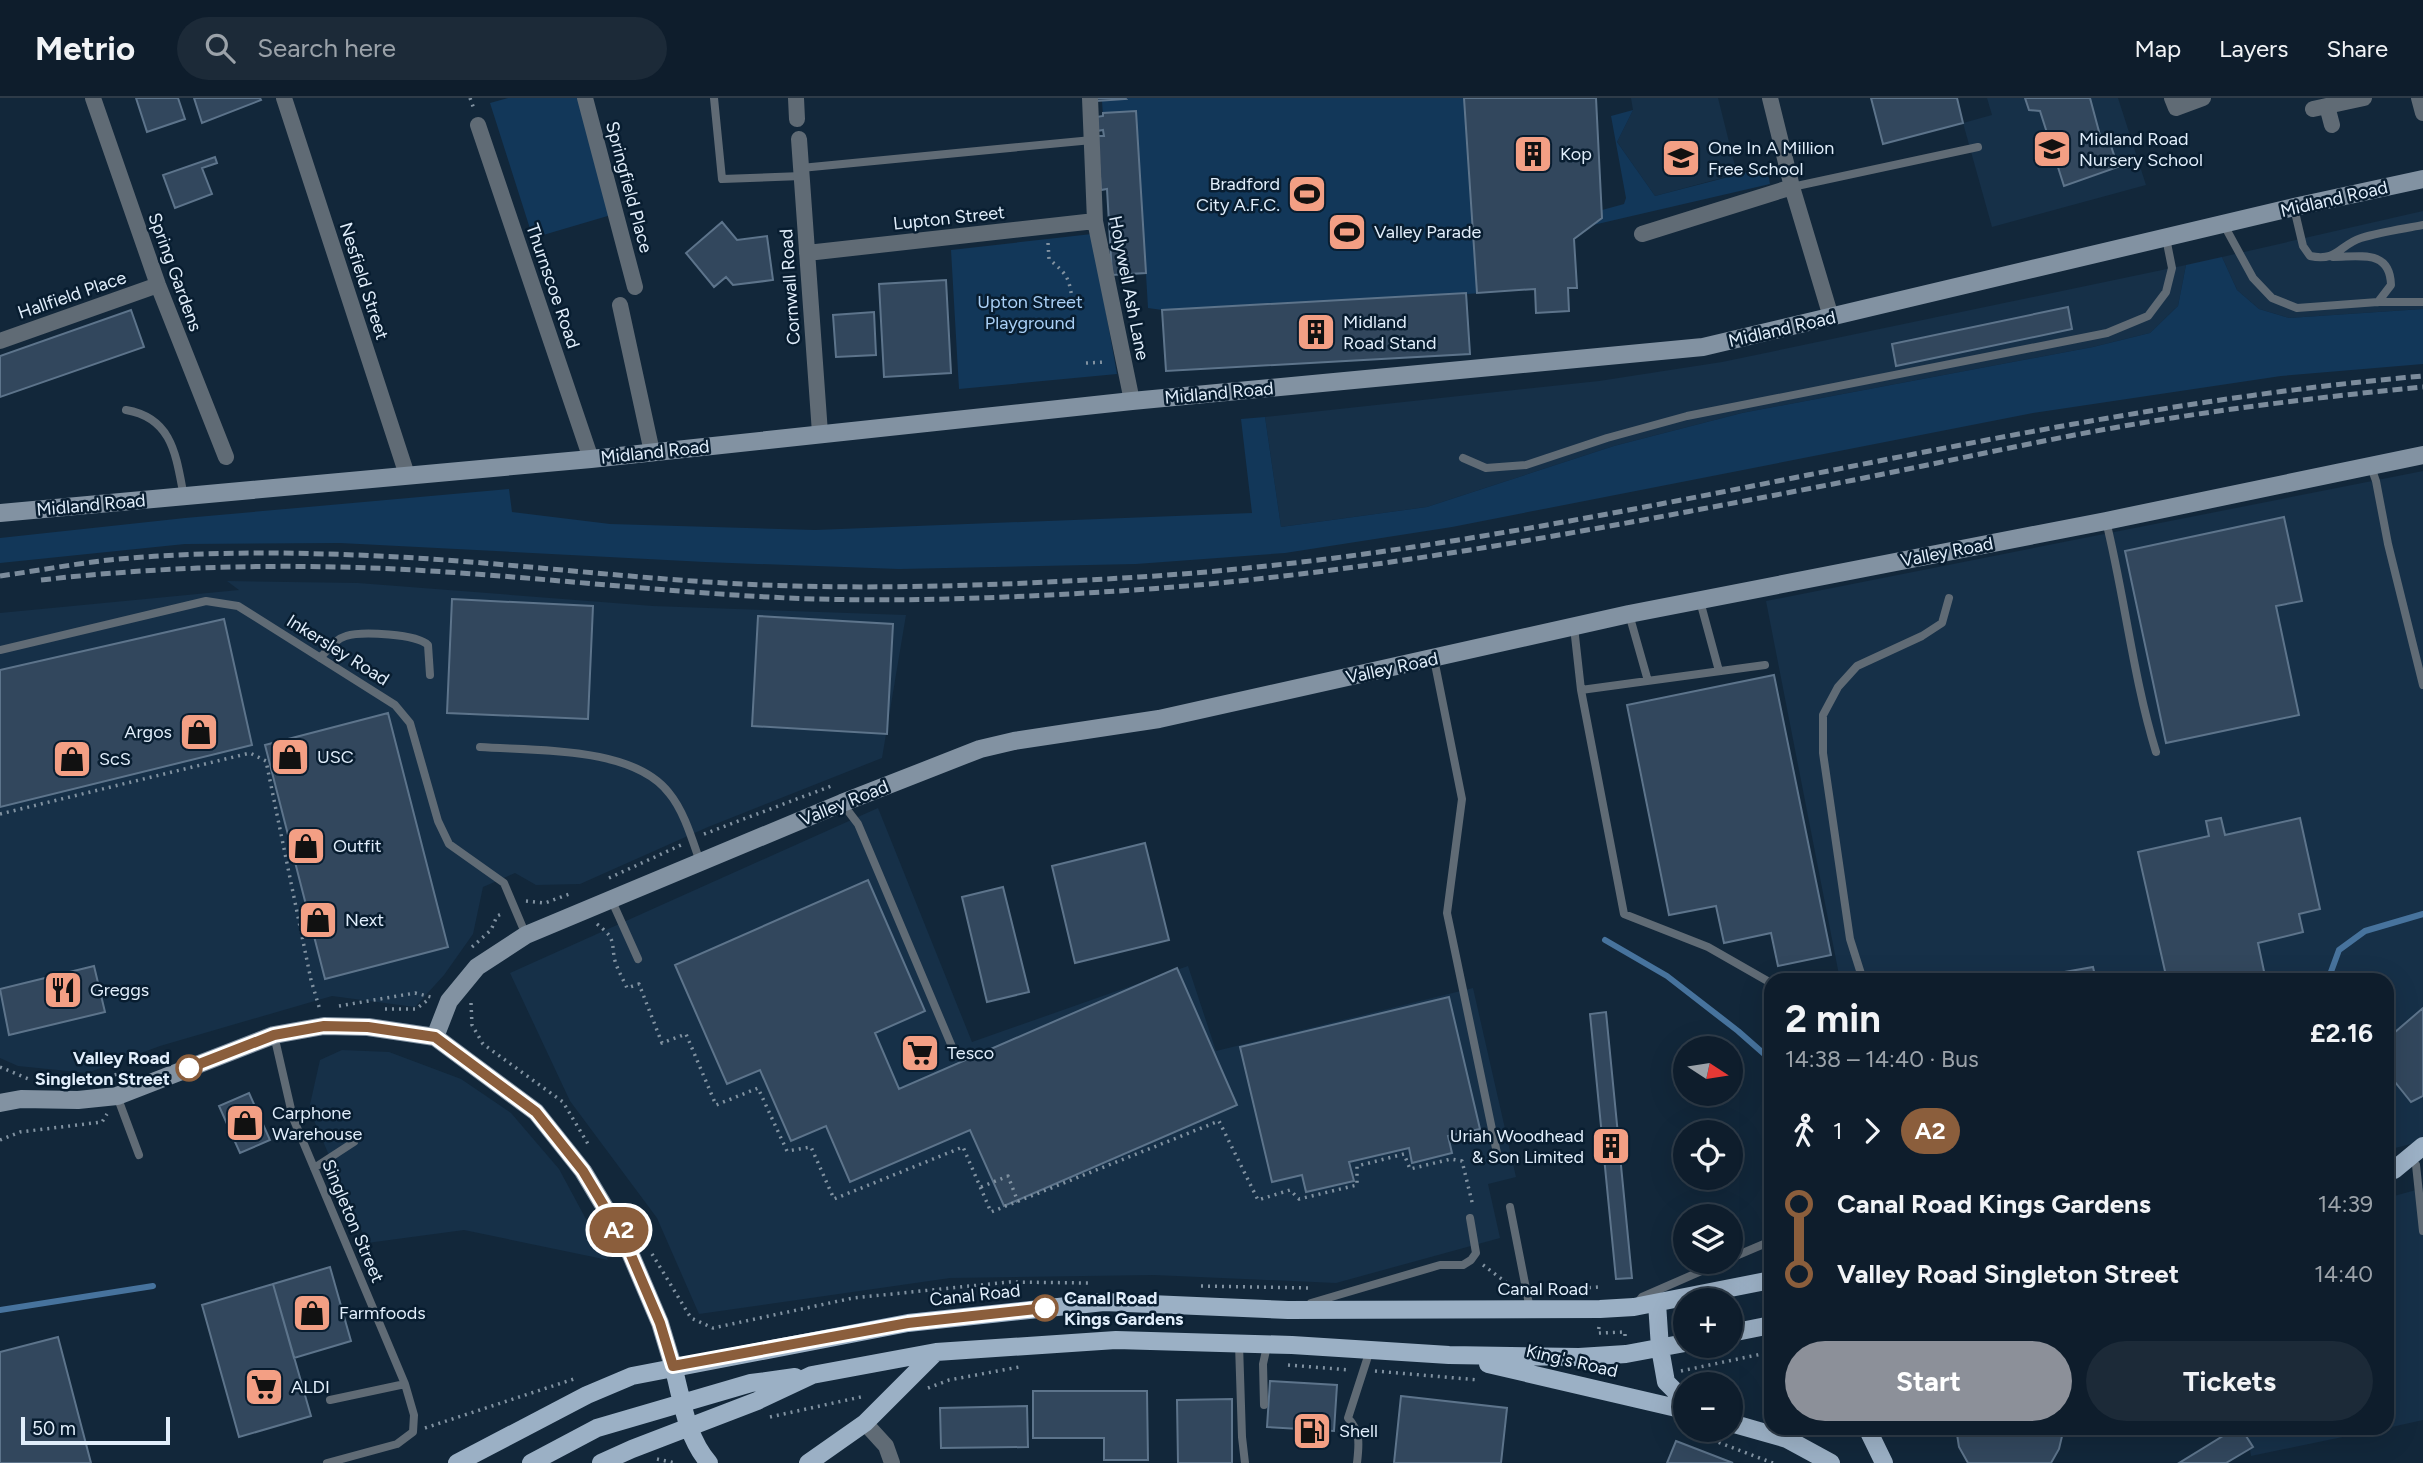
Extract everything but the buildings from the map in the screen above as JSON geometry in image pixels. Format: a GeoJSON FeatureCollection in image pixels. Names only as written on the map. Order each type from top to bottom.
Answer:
{"type":"FeatureCollection","features":[{"type":"Feature","properties":{"kind":"main road"},"geometry":{"type":"LineString","coordinates":[[2394,1168],[2423,1146]]}},
{"type":"Feature","properties":{"kind":"main road"},"geometry":{"type":"LineString","coordinates":[[2394,1170],[2419,1164]]}},
{"type":"Feature","properties":{"kind":"main road","name":"Canal Road"},"geometry":{"type":"LineString","coordinates":[[457,1463],[587,1395],[632,1376],[908,1323],[1104,1301],[1288,1310],[1528,1301],[1600,1309],[1634,1307],[1764,1281]]}},
{"type":"Feature","properties":{"kind":"main road"},"geometry":{"type":"LineString","coordinates":[[1657,1303],[1660,1348],[1666,1382],[1673,1389]]}},
{"type":"Feature","properties":{"kind":"main road"},"geometry":{"type":"LineString","coordinates":[[1743,1331],[1764,1326]]}},
{"type":"Feature","properties":{"kind":"main road"},"geometry":{"type":"LineString","coordinates":[[531,1463],[597,1428],[751,1383],[812,1375],[936,1352],[1116,1340],[1449,1355],[1578,1357],[1626,1354],[1673,1345]]}},
{"type":"Feature","properties":{"kind":"main road"},"geometry":{"type":"LineString","coordinates":[[808,1463],[864,1423],[936,1352]]}},
{"type":"Feature","properties":{"kind":"main road","name":"King's Road"},"geometry":{"type":"LineString","coordinates":[[1449,1355],[1673,1407]]}},
{"type":"Feature","properties":{"kind":"main road"},"geometry":{"type":"LineString","coordinates":[[673,1366],[688,1427],[697,1450],[709,1463]]}},
{"type":"Feature","properties":{"kind":"main road"},"geometry":{"type":"LineString","coordinates":[[601,1463],[757,1401],[812,1375]]}},
{"type":"Feature","properties":{"kind":"main road"},"geometry":{"type":"LineString","coordinates":[[1743,1425],[1764,1429]]}},
{"type":"Feature","properties":{"kind":"main road"},"geometry":{"type":"LineString","coordinates":[[1794,1435],[1831,1463]]}},
{"type":"Feature","properties":{"kind":"main road"},"geometry":{"type":"LineString","coordinates":[[1871,1435],[1885,1463]]}},
{"type":"Feature","properties":{"kind":"street","name":"Spring Gardens"},"geometry":{"type":"LineString","coordinates":[[93,98],[158,285],[226,457]]}},
{"type":"Feature","properties":{"kind":"street","name":"Nesfield Street"},"geometry":{"type":"LineString","coordinates":[[284,98],[407,475]]}},
{"type":"Feature","properties":{"kind":"street","name":"Springfield Place"},"geometry":{"type":"LineString","coordinates":[[585,98],[635,287]]}},
{"type":"Feature","properties":{"kind":"street"},"geometry":{"type":"LineString","coordinates":[[796,98],[797,119]]}},
{"type":"Feature","properties":{"kind":"street","name":"Holywell Ash Lane"},"geometry":{"type":"LineString","coordinates":[[1090,98],[1094,222],[1132,401]]}},
{"type":"Feature","properties":{"kind":"street"},"geometry":{"type":"LineString","coordinates":[[1770,98],[1792,187],[1831,317]]}},
{"type":"Feature","properties":{"kind":"street"},"geometry":{"type":"LineString","coordinates":[[2172,98],[2176,108],[2203,98]]}},
{"type":"Feature","properties":{"kind":"street"},"geometry":{"type":"LineString","coordinates":[[2332,125],[2320,107],[2364,98]]}},
{"type":"Feature","properties":{"kind":"street"},"geometry":{"type":"LineString","coordinates":[[2419,98],[2423,113]]}},
{"type":"Feature","properties":{"kind":"street","name":"Thurnscoe Road"},"geometry":{"type":"LineString","coordinates":[[478,125],[592,459]]}},
{"type":"Feature","properties":{"kind":"street","name":"Cornwall Road"},"geometry":{"type":"LineString","coordinates":[[799,139],[820,433]]}},
{"type":"Feature","properties":{"kind":"street","name":"Midland Road"},"geometry":{"type":"LineString","coordinates":[[0,513],[592,459],[1132,401],[1703,347],[2423,179]]}},
{"type":"Feature","properties":{"kind":"street"},"geometry":{"type":"LineString","coordinates":[[1642,234],[1792,187]]}},
{"type":"Feature","properties":{"kind":"street","name":"Lupton Street"},"geometry":{"type":"LineString","coordinates":[[807,253],[1094,222]]}},
{"type":"Feature","properties":{"kind":"street","name":"Hallfield Place"},"geometry":{"type":"LineString","coordinates":[[0,341],[158,285]]}},
{"type":"Feature","properties":{"kind":"street"},"geometry":{"type":"LineString","coordinates":[[620,305],[652,452]]}},
{"type":"Feature","properties":{"kind":"street","name":"Valley Road"},"geometry":{"type":"LineString","coordinates":[[435,1037],[449,1001],[477,967],[526,935],[842,803],[980,749],[1014,741],[1159,719],[1629,614],[2106,521],[2423,455]]}},
{"type":"Feature","properties":{"kind":"street"},"geometry":{"type":"LineString","coordinates":[[0,1103],[20,1099],[78,1100],[117,1096],[322,1018],[435,1037],[536,1112],[583,1171],[625,1241],[660,1323],[673,1366]]}},
{"type":"Feature","properties":{"kind":"street"},"geometry":{"type":"LineString","coordinates":[[864,1423],[886,1446],[892,1463]]}},
{"type":"Feature","properties":{"kind":"lane"},"geometry":{"type":"LineString","coordinates":[[714,98],[722,179],[1092,140]]}},
{"type":"Feature","properties":{"kind":"lane"},"geometry":{"type":"LineString","coordinates":[[1792,187],[1978,147]]}},
{"type":"Feature","properties":{"kind":"lane"},"geometry":{"type":"LineString","coordinates":[[2294,207],[2303,246],[2310,256],[2320,259],[2373,257],[2386,264],[2391,274],[2391,285],[2378,302]]}},
{"type":"Feature","properties":{"kind":"lane"},"geometry":{"type":"LineString","coordinates":[[2224,225],[2253,278],[2273,298],[2297,308],[2378,302],[2423,302]]}},
{"type":"Feature","properties":{"kind":"lane"},"geometry":{"type":"LineString","coordinates":[[2333,257],[2358,239],[2423,225]]}},
{"type":"Feature","properties":{"kind":"lane"},"geometry":{"type":"LineString","coordinates":[[1464,458],[1486,468],[1526,465],[1687,416],[2107,333],[2148,316],[2166,292],[2172,268],[2166,238]]}},
{"type":"Feature","properties":{"kind":"lane"},"geometry":{"type":"LineString","coordinates":[[126,410],[142,413],[155,420],[167,437],[178,465],[184,497]]}},
{"type":"Feature","properties":{"kind":"lane"},"geometry":{"type":"LineString","coordinates":[[2371,467],[2423,685]]}},
{"type":"Feature","properties":{"kind":"lane"},"geometry":{"type":"LineString","coordinates":[[2106,521],[2120,578],[2142,707],[2156,752]]}},
{"type":"Feature","properties":{"kind":"lane"},"geometry":{"type":"LineString","coordinates":[[1861,973],[1850,939],[1823,753],[1823,715],[1838,687],[1857,666],[1942,624],[1949,598]]}},
{"type":"Feature","properties":{"kind":"lane","name":"Inkersley Road"},"geometry":{"type":"LineString","coordinates":[[0,650],[206,601],[238,606],[395,705],[410,723],[438,821],[449,844],[504,883],[526,935]]}},
{"type":"Feature","properties":{"kind":"lane"},"geometry":{"type":"LineString","coordinates":[[1700,601],[1718,671]]}},
{"type":"Feature","properties":{"kind":"lane"},"geometry":{"type":"LineString","coordinates":[[1629,614],[1648,681]]}},
{"type":"Feature","properties":{"kind":"lane"},"geometry":{"type":"LineString","coordinates":[[1574,628],[1581,690],[1623,915],[1708,947],[1764,979]]}},
{"type":"Feature","properties":{"kind":"lane"},"geometry":{"type":"LineString","coordinates":[[320,658],[337,640],[345,636],[409,636],[422,639],[428,645],[430,675]]}},
{"type":"Feature","properties":{"kind":"lane"},"geometry":{"type":"LineString","coordinates":[[1434,659],[1462,799],[1447,914],[1498,1158]]}},
{"type":"Feature","properties":{"kind":"lane"},"geometry":{"type":"LineString","coordinates":[[1581,690],[1765,665]]}},
{"type":"Feature","properties":{"kind":"lane"},"geometry":{"type":"LineString","coordinates":[[480,747],[605,757],[635,766],[671,794],[700,862]]}},
{"type":"Feature","properties":{"kind":"lane"},"geometry":{"type":"LineString","coordinates":[[842,803],[858,824],[953,1049]]}},
{"type":"Feature","properties":{"kind":"lane"},"geometry":{"type":"LineString","coordinates":[[611,899],[638,959]]}},
{"type":"Feature","properties":{"kind":"lane","name":"Singleton Street"},"geometry":{"type":"LineString","coordinates":[[274,1035],[293,1118],[405,1384],[414,1415],[413,1432]]}},
{"type":"Feature","properties":{"kind":"lane"},"geometry":{"type":"LineString","coordinates":[[117,1096],[139,1154]]}},
{"type":"Feature","properties":{"kind":"lane"},"geometry":{"type":"LineString","coordinates":[[314,1168],[354,1142]]}},
{"type":"Feature","properties":{"kind":"lane"},"geometry":{"type":"LineString","coordinates":[[2419,1164],[2423,1231]]}},
{"type":"Feature","properties":{"kind":"lane"},"geometry":{"type":"LineString","coordinates":[[1510,1207],[1528,1301]]}},
{"type":"Feature","properties":{"kind":"lane"},"geometry":{"type":"LineString","coordinates":[[1288,1310],[1440,1265],[1464,1265],[1476,1253],[1473,1218]]}},
{"type":"Feature","properties":{"kind":"lane"},"geometry":{"type":"LineString","coordinates":[[1743,1253],[1764,1244]]}},
{"type":"Feature","properties":{"kind":"lane"},"geometry":{"type":"LineString","coordinates":[[1634,1307],[1642,1297],[1695,1274]]}},
{"type":"Feature","properties":{"kind":"lane"},"geometry":{"type":"LineString","coordinates":[[1239,1344],[1245,1463]]}},
{"type":"Feature","properties":{"kind":"lane"},"geometry":{"type":"LineString","coordinates":[[1264,1405],[1263,1364],[1267,1345]]}},
{"type":"Feature","properties":{"kind":"lane"},"geometry":{"type":"LineString","coordinates":[[1357,1463],[1359,1437],[1356,1426],[1348,1419],[1370,1350]]}},
{"type":"Feature","properties":{"kind":"lane"},"geometry":{"type":"LineString","coordinates":[[330,1400],[405,1384]]}},
{"type":"Feature","properties":{"kind":"lane"},"geometry":{"type":"LineString","coordinates":[[327,1463],[397,1444],[413,1432]]}},
{"type":"Feature","properties":{"kind":"path"},"geometry":{"type":"LineString","coordinates":[[1047,227],[1049,259],[1067,275],[1072,299]]}},
{"type":"Feature","properties":{"kind":"path"},"geometry":{"type":"LineString","coordinates":[[0,814],[250,753],[266,761],[311,980],[322,1018]]}},
{"type":"Feature","properties":{"kind":"path"},"geometry":{"type":"LineString","coordinates":[[600,882],[692,840],[835,785]]}},
{"type":"Feature","properties":{"kind":"path"},"geometry":{"type":"LineString","coordinates":[[468,952],[491,930],[497,916],[514,906],[529,900],[545,903],[578,891]]}},
{"type":"Feature","properties":{"kind":"path"},"geometry":{"type":"LineString","coordinates":[[587,924],[596,924],[610,934],[615,948],[614,956],[627,988],[639,984],[662,1043],[686,1034],[716,1105],[758,1088],[787,1151],[811,1147],[834,1199],[963,1147],[991,1212],[1219,1121],[1258,1200],[1290,1189],[1298,1199],[1357,1185],[1357,1166],[1404,1154],[1410,1169],[1451,1159],[1462,1161],[1473,1218]]}},
{"type":"Feature","properties":{"kind":"path"},"geometry":{"type":"LineString","coordinates":[[380,1009],[416,1009],[426,1003],[437,989]]}},
{"type":"Feature","properties":{"kind":"path"},"geometry":{"type":"LineString","coordinates":[[474,996],[471,1005],[472,1026],[483,1044],[563,1102],[591,1149]]}},
{"type":"Feature","properties":{"kind":"path"},"geometry":{"type":"LineString","coordinates":[[333,1009],[359,1008]]}},
{"type":"Feature","properties":{"kind":"path"},"geometry":{"type":"LineString","coordinates":[[313,1011],[322,1018]]}},
{"type":"Feature","properties":{"kind":"path"},"geometry":{"type":"LineString","coordinates":[[0,1140],[20,1132],[102,1122],[117,1096],[127,1070]]}},
{"type":"Feature","properties":{"kind":"path"},"geometry":{"type":"LineString","coordinates":[[981,1187],[1008,1176],[1018,1202]]}},
{"type":"Feature","properties":{"kind":"path"},"geometry":{"type":"LineString","coordinates":[[648,1245],[691,1318],[713,1328],[853,1298],[1009,1282],[1090,1283]]}},
{"type":"Feature","properties":{"kind":"path"},"geometry":{"type":"LineString","coordinates":[[1486,1256],[1481,1264],[1520,1292],[1528,1301]]}},
{"type":"Feature","properties":{"kind":"path"},"geometry":{"type":"LineString","coordinates":[[1198,1286],[1320,1288]]}},
{"type":"Feature","properties":{"kind":"path"},"geometry":{"type":"LineString","coordinates":[[1574,1289],[1598,1287],[1600,1309]]}},
{"type":"Feature","properties":{"kind":"path"},"geometry":{"type":"LineString","coordinates":[[1665,1374],[1764,1353]]}},
{"type":"Feature","properties":{"kind":"path"},"geometry":{"type":"LineString","coordinates":[[413,1432],[584,1376]]}},
{"type":"Feature","properties":{"kind":"path"},"geometry":{"type":"LineString","coordinates":[[763,1419],[829,1402],[949,1380]]}},
{"type":"Feature","properties":{"kind":"path"},"geometry":{"type":"LineString","coordinates":[[1718,1442],[1773,1463]]}},
{"type":"Feature","properties":{"kind":"path"},"geometry":{"type":"LineString","coordinates":[[645,1458],[675,1463]]}},
{"type":"Feature","properties":{"kind":"shaded area","name":"One In A Million Free School"},"geometry":{"type":"Polygon","coordinates":[[[1631,98],[1718,98],[1737,174],[1655,196],[1617,142],[1633,110],[1631,98]]]}},
{"type":"Feature","properties":{"kind":"shaded area","name":"Midland Road Nursery School"},"geometry":{"type":"Polygon","coordinates":[[[1987,98],[2118,98],[2146,185],[1992,227],[1963,123],[1992,115],[1987,98]]]}},
{"type":"Feature","properties":{"kind":"shaded area"},"geometry":{"type":"Polygon","coordinates":[[[2423,211],[2423,309],[2289,318],[2259,309],[2237,290],[2222,257],[2423,211]]]}},
{"type":"Feature","properties":{"kind":"shaded area"},"geometry":{"type":"Polygon","coordinates":[[[2186,265],[2178,306],[2150,333],[2093,347],[1742,413],[1614,446],[1427,507],[1281,527],[1265,417],[1599,381],[1722,362],[2186,265]]]}},
{"type":"Feature","properties":{"kind":"shaded area"},"geometry":{"type":"Polygon","coordinates":[[[2423,471],[2423,1141],[2394,1148],[2394,973],[1839,973],[1766,601],[2423,471]]]}},
{"type":"Feature","properties":{"kind":"shaded area"},"geometry":{"type":"Polygon","coordinates":[[[227,581],[358,583],[653,606],[906,615],[882,758],[708,827],[580,884],[536,885],[515,873],[483,887],[473,934],[444,975],[415,1007],[332,996],[160,1046],[87,1073],[18,1066],[0,1058],[0,613],[239,590],[227,581]]]}},
{"type":"Feature","properties":{"kind":"shaded area"},"geometry":{"type":"Polygon","coordinates":[[[878,808],[972,1042],[1188,966],[1216,1051],[1473,988],[1516,1177],[1488,1184],[1500,1238],[1336,1283],[1154,1275],[950,1278],[699,1314],[657,1218],[570,1101],[510,973],[878,808]]]}},
{"type":"Feature","properties":{"kind":"shaded area"},"geometry":{"type":"Polygon","coordinates":[[[342,1050],[389,1052],[461,1079],[511,1113],[559,1169],[608,1260],[464,1230],[367,1243],[309,1109],[320,1060],[342,1050]]]}},
{"type":"Feature","properties":{"kind":"shaded area"},"geometry":{"type":"Polygon","coordinates":[[[2423,1188],[2423,1420],[2394,1426],[2394,1196],[2423,1188]]]}},
{"type":"Feature","properties":{"kind":"shaded area"},"geometry":{"type":"Polygon","coordinates":[[[2248,1435],[2352,1435],[2251,1456],[2248,1435]]]}},
{"type":"Feature","properties":{"kind":"green space"},"geometry":{"type":"Polygon","coordinates":[[[508,98],[578,98],[611,215],[533,238],[490,103],[508,98]]]}},
{"type":"Feature","properties":{"kind":"green space","name":"Valley Parade"},"geometry":{"type":"Polygon","coordinates":[[[1097,98],[1596,98],[1602,210],[1624,204],[1626,198],[1611,116],[1633,110],[1617,142],[1655,196],[1767,167],[1770,184],[1593,225],[1574,239],[1577,288],[1568,289],[1569,311],[1536,313],[1535,289],[1467,294],[1470,354],[1166,371],[1162,310],[1148,308],[1146,274],[1112,275],[1107,190],[1101,190],[1097,136],[1103,136],[1103,131],[1097,131],[1096,117],[1103,116],[1102,101],[1097,101],[1097,98]]]}},
{"type":"Feature","properties":{"kind":"green space","name":"Upton Street Playground"},"geometry":{"type":"Polygon","coordinates":[[[1092,234],[1117,374],[959,389],[951,250],[1092,234]]]}},
{"type":"Feature","properties":{"kind":"green space"},"geometry":{"type":"Polygon","coordinates":[[[2222,257],[2237,290],[2259,309],[2289,318],[2423,309],[2423,364],[2281,376],[2033,413],[1452,527],[1285,553],[1136,564],[899,569],[340,543],[185,544],[0,563],[0,538],[185,518],[509,489],[512,512],[610,524],[815,530],[1252,513],[1241,419],[1265,417],[1281,527],[1427,507],[1614,446],[1742,413],[2093,347],[2150,333],[2178,306],[2186,265],[2222,257]]]}},
{"type":"Feature","properties":{"kind":"waterway"},"geometry":{"type":"LineString","coordinates":[[2331,973],[2339,950],[2365,931],[2423,914]]}},
{"type":"Feature","properties":{"kind":"waterway"},"geometry":{"type":"LineString","coordinates":[[1605,940],[1667,976],[1764,1054]]}},
{"type":"Feature","properties":{"kind":"waterway"},"geometry":{"type":"LineString","coordinates":[[0,1310],[153,1286]]}},
{"type":"Feature","properties":{"kind":"railway"},"geometry":{"type":"LineString","coordinates":[[0,576],[109,560],[262,553],[416,558],[795,586],[967,585],[1139,577],[1301,562],[1462,539],[2101,419],[2262,394],[2423,376]]}},
{"type":"Feature","properties":{"kind":"railway"},"geometry":{"type":"LineString","coordinates":[[41,580],[181,569],[320,567],[461,573],[787,598],[968,598],[1149,589],[1320,572],[1490,547],[1871,477],[2129,425],[2203,413],[2423,387]]}},
{"type":"Feature","properties":{"kind":"bus line","name":"A2"},"geometry":{"type":"LineString","coordinates":[[189,1068],[274,1035],[324,1026],[368,1027],[435,1037],[536,1112],[583,1171],[625,1241],[660,1323],[673,1366],[908,1323],[1045,1308]]}},
{"type":"Feature","properties":{"kind":"place","name":"Midland Road Nursery School"},"geometry":{"type":"Point","coordinates":[2052,149]}},
{"type":"Feature","properties":{"kind":"place","name":"Kop"},"geometry":{"type":"Point","coordinates":[1533,154]}},
{"type":"Feature","properties":{"kind":"place","name":"One In A Million Free School"},"geometry":{"type":"Point","coordinates":[1681,158]}},
{"type":"Feature","properties":{"kind":"place","name":"Bradford City A.F.C."},"geometry":{"type":"Point","coordinates":[1307,194]}},
{"type":"Feature","properties":{"kind":"place","name":"Valley Parade"},"geometry":{"type":"Point","coordinates":[1347,232]}},
{"type":"Feature","properties":{"kind":"place","name":"Midland Road Stand"},"geometry":{"type":"Point","coordinates":[1316,332]}},
{"type":"Feature","properties":{"kind":"place","name":"Argos"},"geometry":{"type":"Point","coordinates":[199,732]}},
{"type":"Feature","properties":{"kind":"place","name":"USC"},"geometry":{"type":"Point","coordinates":[290,757]}},
{"type":"Feature","properties":{"kind":"place","name":"ScS"},"geometry":{"type":"Point","coordinates":[72,759]}},
{"type":"Feature","properties":{"kind":"place","name":"Outfit"},"geometry":{"type":"Point","coordinates":[306,846]}},
{"type":"Feature","properties":{"kind":"place","name":"Next"},"geometry":{"type":"Point","coordinates":[318,920]}},
{"type":"Feature","properties":{"kind":"place","name":"Greggs"},"geometry":{"type":"Point","coordinates":[63,990]}},
{"type":"Feature","properties":{"kind":"place","name":"Tesco"},"geometry":{"type":"Point","coordinates":[920,1053]}},
{"type":"Feature","properties":{"kind":"place","name":"Valley Road Singleton Street"},"geometry":{"type":"Point","coordinates":[189,1068]}},
{"type":"Feature","properties":{"kind":"place","name":"Carphone Warehouse"},"geometry":{"type":"Point","coordinates":[245,1123]}},
{"type":"Feature","properties":{"kind":"place","name":"Uriah Woodhead & Son Limited"},"geometry":{"type":"Point","coordinates":[1611,1146]}},
{"type":"Feature","properties":{"kind":"place","name":"Canal Road Kings Gardens"},"geometry":{"type":"Point","coordinates":[1045,1308]}},
{"type":"Feature","properties":{"kind":"place","name":"Farmfoods"},"geometry":{"type":"Point","coordinates":[312,1313]}},
{"type":"Feature","properties":{"kind":"place","name":"ALDI"},"geometry":{"type":"Point","coordinates":[264,1387]}},
{"type":"Feature","properties":{"kind":"place","name":"Shell"},"geometry":{"type":"Point","coordinates":[1312,1431]}}]}
